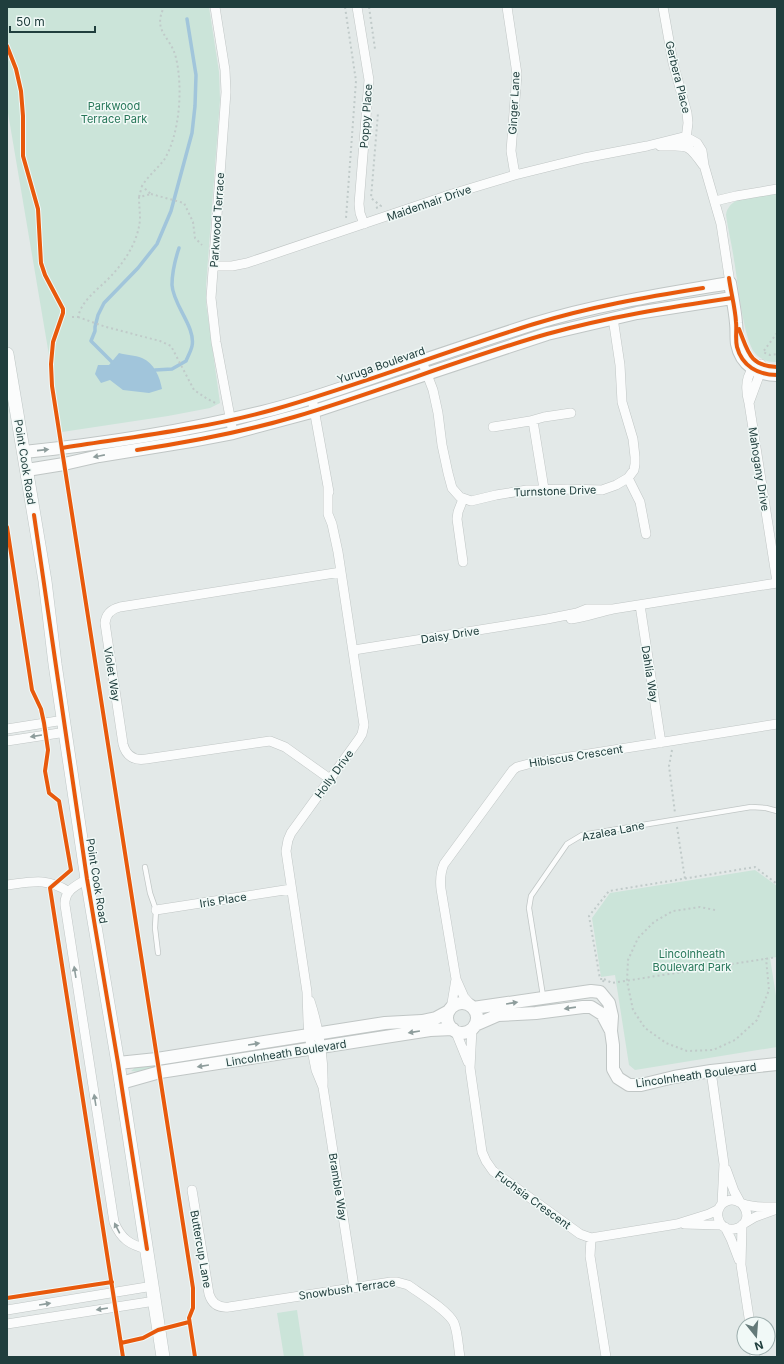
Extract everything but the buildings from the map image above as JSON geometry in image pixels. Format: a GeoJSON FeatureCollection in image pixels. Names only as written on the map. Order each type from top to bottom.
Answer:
{"type":"FeatureCollection","features":[{"type":"Feature","properties":{"kind":"main road","name":"Point Cook Road"},"geometry":{"type":"LineString","coordinates":[[7,354],[45,581],[87,879],[118,1063],[163,1357]]}},
{"type":"Feature","properties":{"kind":"street","name":"Parkwood Terrace"},"geometry":{"type":"LineString","coordinates":[[215,7],[225,70],[226,92],[211,298],[212,315],[233,433]]}},
{"type":"Feature","properties":{"kind":"street","name":"Poppy Place"},"geometry":{"type":"LineString","coordinates":[[357,7],[368,80],[359,204],[360,213],[364,224]]}},
{"type":"Feature","properties":{"kind":"street","name":"Ginger Lane"},"geometry":{"type":"LineString","coordinates":[[506,7],[517,74],[511,151],[515,175]]}},
{"type":"Feature","properties":{"kind":"street","name":"Gerbera Place"},"geometry":{"type":"LineString","coordinates":[[663,7],[673,64],[688,113],[686,142]]}},
{"type":"Feature","properties":{"kind":"street","name":"Maidenhair Drive"},"geometry":{"type":"LineString","coordinates":[[214,266],[232,266],[247,263],[458,192],[515,175],[584,158],[647,146],[676,138],[686,142]]}},
{"type":"Feature","properties":{"kind":"street"},"geometry":{"type":"LineString","coordinates":[[686,142],[693,140],[700,146],[721,224],[736,322],[736,341],[740,353],[748,366],[777,375]]}},
{"type":"Feature","properties":{"kind":"street"},"geometry":{"type":"LineString","coordinates":[[715,201],[777,189]]}},
{"type":"Feature","properties":{"kind":"street","name":"Yuruga Boulevard"},"geometry":{"type":"LineString","coordinates":[[24,452],[62,448],[177,430],[262,412],[312,398],[534,324],[589,309],[668,293],[730,283]]}},
{"type":"Feature","properties":{"kind":"street","name":"Yuruga Boulevard"},"geometry":{"type":"LineString","coordinates":[[27,470],[233,433],[315,411],[547,334],[613,318],[732,298]]}},
{"type":"Feature","properties":{"kind":"street"},"geometry":{"type":"LineString","coordinates":[[613,318],[620,365],[622,402],[633,439],[635,456],[634,470],[628,478],[640,502],[646,534]]}},
{"type":"Feature","properties":{"kind":"street"},"geometry":{"type":"LineString","coordinates":[[422,361],[427,373],[438,413],[442,445],[448,473],[454,492],[463,499],[457,519],[463,562]]}},
{"type":"Feature","properties":{"kind":"street"},"geometry":{"type":"LineString","coordinates":[[758,369],[777,367]]}},
{"type":"Feature","properties":{"kind":"street","name":"Mahogany Drive"},"geometry":{"type":"LineString","coordinates":[[758,369],[749,403],[772,525],[777,583]]}},
{"type":"Feature","properties":{"kind":"street","name":"Holly Drive"},"geometry":{"type":"LineString","coordinates":[[312,398],[328,487],[328,514],[332,524],[338,552],[364,718],[364,729],[288,840],[286,852],[307,992],[308,1022],[314,1034]]}},
{"type":"Feature","properties":{"kind":"street"},"geometry":{"type":"LineString","coordinates":[[493,427],[571,413]]}},
{"type":"Feature","properties":{"kind":"street"},"geometry":{"type":"LineString","coordinates":[[533,421],[544,489]]}},
{"type":"Feature","properties":{"kind":"street","name":"Turnstone Drive"},"geometry":{"type":"LineString","coordinates":[[463,499],[476,500],[511,492],[544,489],[602,490],[616,485],[628,478]]}},
{"type":"Feature","properties":{"kind":"street","name":"Violet Way"},"geometry":{"type":"LineString","coordinates":[[330,779],[285,747],[270,741],[140,760],[131,758],[126,752],[123,744],[105,622],[107,614],[110,611],[120,607],[341,572]]}},
{"type":"Feature","properties":{"kind":"street","name":"Daisy Drive"},"geometry":{"type":"LineString","coordinates":[[354,650],[547,620],[580,618],[613,609],[777,583]]}},
{"type":"Feature","properties":{"kind":"street","name":"Dahlia Way"},"geometry":{"type":"LineString","coordinates":[[640,605],[661,743]]}},
{"type":"Feature","properties":{"kind":"street","name":"Hibiscus Crescent"},"geometry":{"type":"LineString","coordinates":[[472,1007],[464,997],[456,979],[441,889],[441,872],[444,864],[517,767],[532,763],[777,724]]}},
{"type":"Feature","properties":{"kind":"street"},"geometry":{"type":"LineString","coordinates":[[7,729],[65,726]]}},
{"type":"Feature","properties":{"kind":"street"},"geometry":{"type":"LineString","coordinates":[[7,741],[65,726]]}},
{"type":"Feature","properties":{"kind":"street","name":"Point Cook Road"},"geometry":{"type":"LineString","coordinates":[[69,892],[72,888],[87,879]]}},
{"type":"Feature","properties":{"kind":"street"},"geometry":{"type":"LineString","coordinates":[[7,885],[47,881],[69,892],[65,898],[65,905],[114,1222],[118,1232],[123,1238],[135,1246],[147,1249]]}},
{"type":"Feature","properties":{"kind":"street","name":"Iris Place"},"geometry":{"type":"LineString","coordinates":[[156,910],[291,889]]}},
{"type":"Feature","properties":{"kind":"street","name":"Hibiscus Crescent"},"geometry":{"type":"LineString","coordinates":[[450,1010],[456,979]]}},
{"type":"Feature","properties":{"kind":"street"},"geometry":{"type":"LineString","coordinates":[[598,992],[591,1008],[583,1007],[527,1014],[498,1015],[464,1032],[454,1030],[448,1021],[450,1010],[454,1005],[463,1003],[472,1007],[543,998],[598,992]]}},
{"type":"Feature","properties":{"kind":"street","name":"Lincolnheath Boulevard"},"geometry":{"type":"LineString","coordinates":[[598,992],[609,1003],[611,1010],[613,1069],[618,1078],[629,1085],[642,1085],[711,1070],[777,1064]]}},
{"type":"Feature","properties":{"kind":"street"},"geometry":{"type":"LineString","coordinates":[[472,1007],[477,1016],[473,1027]]}},
{"type":"Feature","properties":{"kind":"street","name":"Lincolnheath Boulevard"},"geometry":{"type":"LineString","coordinates":[[591,1008],[602,1014],[611,1031]]}},
{"type":"Feature","properties":{"kind":"street","name":"Lincolnheath Boulevard"},"geometry":{"type":"LineString","coordinates":[[118,1063],[158,1059],[395,1022],[422,1021],[438,1017],[450,1010]]}},
{"type":"Feature","properties":{"kind":"street","name":"Fuchsia Crescent"},"geometry":{"type":"LineString","coordinates":[[473,1027],[470,1068],[482,1152],[486,1161],[493,1171],[580,1234],[591,1238]]}},
{"type":"Feature","properties":{"kind":"street","name":"Lincolnheath Boulevard"},"geometry":{"type":"LineString","coordinates":[[121,1083],[160,1072],[430,1030],[454,1030]]}},
{"type":"Feature","properties":{"kind":"street","name":"Fuchsia Crescent"},"geometry":{"type":"LineString","coordinates":[[454,1030],[470,1068]]}},
{"type":"Feature","properties":{"kind":"street","name":"Bramble Way"},"geometry":{"type":"LineString","coordinates":[[314,1034],[324,1069],[323,1087],[354,1287]]}},
{"type":"Feature","properties":{"kind":"street"},"geometry":{"type":"LineString","coordinates":[[711,1070],[724,1164],[734,1192],[747,1213],[744,1224],[741,1265]]}},
{"type":"Feature","properties":{"kind":"street"},"geometry":{"type":"LineString","coordinates":[[724,1164],[718,1217],[731,1238],[741,1265],[749,1316]]}},
{"type":"Feature","properties":{"kind":"street","name":"Buttercup Lane"},"geometry":{"type":"LineString","coordinates":[[192,1190],[210,1299],[216,1305]]}},
{"type":"Feature","properties":{"kind":"street"},"geometry":{"type":"LineString","coordinates":[[606,1357],[590,1256],[591,1238],[677,1224],[709,1214],[730,1200],[756,1206],[777,1208]]}},
{"type":"Feature","properties":{"kind":"street"},"geometry":{"type":"LineString","coordinates":[[677,1224],[723,1226],[734,1229],[755,1217],[777,1208]]}},
{"type":"Feature","properties":{"kind":"street","name":"Snowbush Terrace"},"geometry":{"type":"LineString","coordinates":[[216,1305],[229,1307],[354,1287],[397,1282],[408,1285],[444,1311],[451,1318],[454,1324],[460,1357]]}},
{"type":"Feature","properties":{"kind":"street"},"geometry":{"type":"LineString","coordinates":[[7,1310],[153,1286]]}},
{"type":"Feature","properties":{"kind":"street"},"geometry":{"type":"LineString","coordinates":[[7,1324],[155,1301]]}},
{"type":"Feature","properties":{"kind":"lane","name":"Azalea Lane"},"geometry":{"type":"LineString","coordinates":[[543,998],[528,908],[531,896],[567,844],[582,835],[751,807],[766,808],[777,811]]}},
{"type":"Feature","properties":{"kind":"lane"},"geometry":{"type":"LineString","coordinates":[[145,867],[150,893],[156,910],[155,928],[158,953]]}},
{"type":"Feature","properties":{"kind":"path"},"geometry":{"type":"LineString","coordinates":[[78,317],[87,300],[118,269],[128,254],[139,227],[139,197],[142,186],[164,159],[173,139],[178,117],[179,91],[175,54],[162,31],[160,23],[160,18],[164,7]]}},
{"type":"Feature","properties":{"kind":"path"},"geometry":{"type":"LineString","coordinates":[[142,186],[151,194]]}},
{"type":"Feature","properties":{"kind":"path"},"geometry":{"type":"LineString","coordinates":[[139,197],[151,194],[184,203],[193,222],[195,238],[202,245]]}},
{"type":"Feature","properties":{"kind":"path"},"geometry":{"type":"LineString","coordinates":[[72,317],[78,317],[106,327],[160,341],[171,346],[194,390],[222,406]]}},
{"type":"Feature","properties":{"kind":"path"},"geometry":{"type":"LineString","coordinates":[[777,333],[763,352],[770,355],[777,354]]}},
{"type":"Feature","properties":{"kind":"path"},"geometry":{"type":"LineString","coordinates":[[672,741],[669,766],[675,819],[685,879]]}},
{"type":"Feature","properties":{"kind":"path"},"geometry":{"type":"LineString","coordinates":[[777,884],[755,867],[609,891],[589,916],[600,979],[604,979],[612,983],[777,957]]}},
{"type":"Feature","properties":{"kind":"path"},"geometry":{"type":"LineString","coordinates":[[715,910],[700,907],[673,911],[654,922],[638,938],[628,960],[627,981],[633,1010],[646,1028],[666,1043],[688,1051],[713,1050],[735,1040],[757,1020],[769,990],[766,958]]}},
{"type":"Feature","properties":{"kind":"path"},"geometry":{"type":"LineString","coordinates":[[598,992],[604,979]]}},
{"type":"Feature","properties":{"kind":"green space","name":"Parkwood Terrace Park"},"geometry":{"type":"Polygon","coordinates":[[[7,7],[209,7],[219,72],[220,100],[206,303],[220,403],[210,408],[168,416],[62,432],[7,107],[7,7]]]}},
{"type":"Feature","properties":{"kind":"green space"},"geometry":{"type":"Polygon","coordinates":[[[777,193],[777,362],[771,362],[759,357],[755,353],[747,336],[726,215],[728,208],[739,200],[747,197],[777,193]]]}},
{"type":"Feature","properties":{"kind":"green space","name":"Lincolnheath Boulevard Park"},"geometry":{"type":"Polygon","coordinates":[[[755,870],[777,886],[777,957],[770,958],[777,1002],[777,1047],[635,1070],[629,1065],[615,975],[601,977],[592,918],[610,893],[755,870]]]}},
{"type":"Feature","properties":{"kind":"green space"},"geometry":{"type":"Polygon","coordinates":[[[388,1025],[435,1026],[343,1039],[342,1034],[388,1025]]]}},
{"type":"Feature","properties":{"kind":"green space"},"geometry":{"type":"Polygon","coordinates":[[[303,1041],[304,1044],[174,1067],[173,1059],[303,1041]]]}},
{"type":"Feature","properties":{"kind":"green space"},"geometry":{"type":"Polygon","coordinates":[[[155,1062],[156,1070],[140,1072],[131,1071],[138,1065],[155,1062]]]}},
{"type":"Feature","properties":{"kind":"green space"},"geometry":{"type":"Polygon","coordinates":[[[297,1310],[304,1357],[284,1357],[277,1313],[297,1310]]]}},
{"type":"Feature","properties":{"kind":"water"},"geometry":{"type":"Polygon","coordinates":[[[119,353],[139,357],[150,363],[158,375],[162,389],[149,393],[123,390],[110,380],[101,383],[95,374],[98,365],[109,365],[119,353]]]}},
{"type":"Feature","properties":{"kind":"waterway"},"geometry":{"type":"LineString","coordinates":[[112,362],[91,341],[95,331],[98,315],[104,303],[138,268],[157,244],[171,211],[192,133],[196,75],[187,19]]}},
{"type":"Feature","properties":{"kind":"waterway"},"geometry":{"type":"LineString","coordinates":[[155,370],[172,369],[186,361],[192,346],[191,331],[173,293],[172,285],[174,266],[179,248]]}},
{"type":"Feature","properties":{"kind":"cycle path"},"geometry":{"type":"LineString","coordinates":[[7,46],[16,69],[21,91],[23,116],[23,156],[38,209],[41,263],[45,275],[63,309],[53,342],[51,364],[52,386],[193,1288],[193,1308],[189,1318],[195,1357]]}},
{"type":"Feature","properties":{"kind":"cycle path"},"geometry":{"type":"LineString","coordinates":[[729,278],[736,325],[736,344],[739,354],[747,364],[757,371],[770,375],[777,375]]}},
{"type":"Feature","properties":{"kind":"cycle path"},"geometry":{"type":"LineString","coordinates":[[62,448],[167,432],[246,417],[338,390],[501,334],[576,312],[703,288]]}},
{"type":"Feature","properties":{"kind":"cycle path"},"geometry":{"type":"LineString","coordinates":[[137,450],[216,436],[294,417],[515,343],[593,322],[732,298]]}},
{"type":"Feature","properties":{"kind":"cycle path"},"geometry":{"type":"LineString","coordinates":[[739,329],[751,356],[761,364],[777,367]]}},
{"type":"Feature","properties":{"kind":"cycle path"},"geometry":{"type":"LineString","coordinates":[[34,515],[87,879],[147,1249]]}},
{"type":"Feature","properties":{"kind":"cycle path"},"geometry":{"type":"LineString","coordinates":[[7,527],[32,690],[41,709],[44,723],[48,750],[45,771],[49,793],[59,801],[71,870],[50,888],[123,1357]]}},
{"type":"Feature","properties":{"kind":"cycle path"},"geometry":{"type":"LineString","coordinates":[[7,1298],[112,1282]]}},
{"type":"Feature","properties":{"kind":"cycle path"},"geometry":{"type":"LineString","coordinates":[[121,1343],[143,1338],[158,1330],[189,1322]]}}]}
